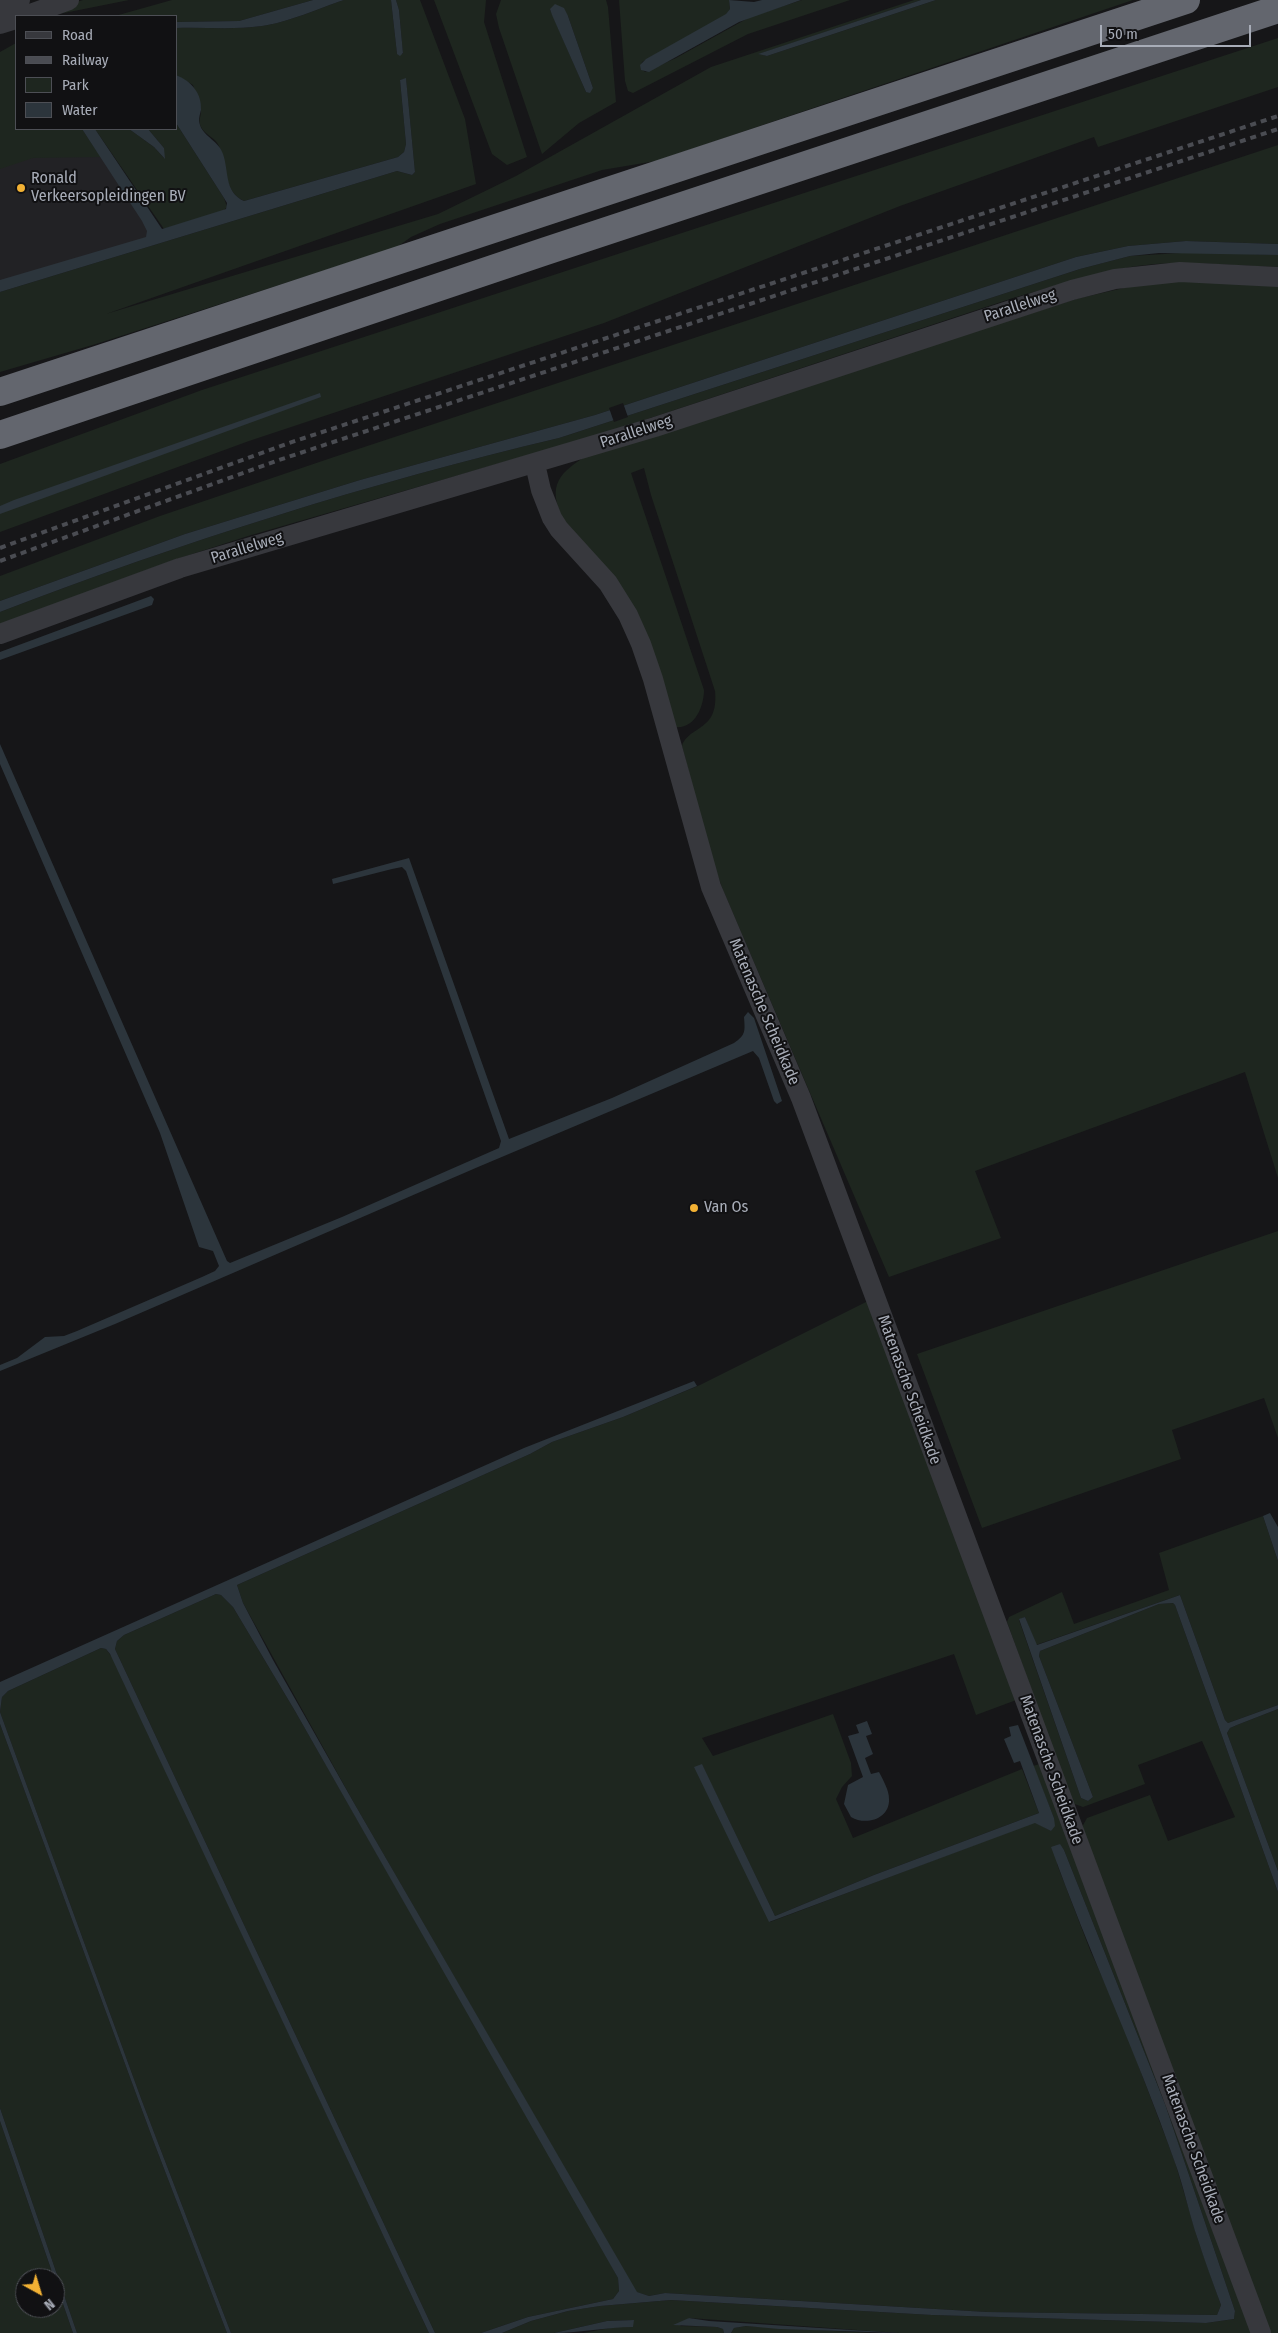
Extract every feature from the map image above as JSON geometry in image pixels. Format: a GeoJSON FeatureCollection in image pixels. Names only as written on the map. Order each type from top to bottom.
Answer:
{"type":"FeatureCollection","features":[{"type":"Feature","properties":{"kind":"highway"},"geometry":{"type":"LineString","coordinates":[[0,392],[1186,0]]}},
{"type":"Feature","properties":{"kind":"highway"},"geometry":{"type":"LineString","coordinates":[[0,436],[536,254],[1278,9]]}},
{"type":"Feature","properties":{"kind":"street"},"geometry":{"type":"LineString","coordinates":[[0,6],[20,0]]}},
{"type":"Feature","properties":{"kind":"street"},"geometry":{"type":"LineString","coordinates":[[29,15],[69,0]]}},
{"type":"Feature","properties":{"kind":"street"},"geometry":{"type":"LineString","coordinates":[[0,24],[15,19]]}},
{"type":"Feature","properties":{"kind":"street","name":"Parallelweg"},"geometry":{"type":"LineString","coordinates":[[0,634],[180,568],[534,464],[1072,290],[1115,279],[1180,272],[1278,277]]}},
{"type":"Feature","properties":{"kind":"street","name":"Matenasche Scheidkade"},"geometry":{"type":"LineString","coordinates":[[534,464],[541,490],[552,518],[559,529],[608,583],[628,615],[641,644],[653,679],[711,887],[804,1107],[1261,2333]]}},
{"type":"Feature","properties":{"kind":"shaded area"},"geometry":{"type":"Polygon","coordinates":[[[105,152],[159,237],[0,286],[0,164],[32,153],[105,152]]]}},
{"type":"Feature","properties":{"kind":"green space"},"geometry":{"type":"Polygon","coordinates":[[[83,0],[129,0],[59,14],[35,15],[83,0]]]}},
{"type":"Feature","properties":{"kind":"green space"},"geometry":{"type":"Polygon","coordinates":[[[172,0],[313,0],[239,21],[178,22],[178,15],[119,15],[172,0]]]}},
{"type":"Feature","properties":{"kind":"green space"},"geometry":{"type":"Polygon","coordinates":[[[344,0],[391,0],[397,54],[403,54],[399,10],[396,0],[420,0],[465,119],[476,184],[106,314],[438,214],[516,176],[711,67],[914,0],[921,0],[759,54],[767,56],[936,0],[1133,0],[656,161],[602,170],[440,224],[411,237],[397,247],[96,344],[0,372],[0,292],[397,171],[412,175],[415,172],[406,79],[400,80],[406,144],[404,152],[398,157],[244,201],[232,191],[219,146],[201,127],[201,108],[193,85],[178,76],[178,28],[251,27],[292,19],[344,0]]]}},
{"type":"Feature","properties":{"kind":"green space"},"geometry":{"type":"Polygon","coordinates":[[[434,0],[486,0],[484,22],[527,157],[507,165],[492,154],[434,0]]]}},
{"type":"Feature","properties":{"kind":"green space"},"geometry":{"type":"Polygon","coordinates":[[[501,0],[606,0],[616,102],[579,123],[542,154],[499,28],[496,14],[501,0]],[[550,9],[586,92],[593,88],[568,16],[550,9]]]}},
{"type":"Feature","properties":{"kind":"green space"},"geometry":{"type":"Polygon","coordinates":[[[619,0],[729,0],[730,9],[726,15],[642,62],[641,68],[645,72],[676,58],[750,17],[802,0],[850,0],[748,34],[633,93],[628,91],[625,81],[619,0]]]}},
{"type":"Feature","properties":{"kind":"green space"},"geometry":{"type":"Polygon","coordinates":[[[1278,38],[1278,87],[1098,147],[1094,137],[900,206],[604,323],[249,441],[0,532],[0,464],[202,390],[1278,38]]]}},
{"type":"Feature","properties":{"kind":"green space"},"geometry":{"type":"Polygon","coordinates":[[[15,44],[15,130],[83,130],[101,157],[33,158],[0,169],[0,52],[15,44]]]}},
{"type":"Feature","properties":{"kind":"green space"},"geometry":{"type":"Polygon","coordinates":[[[178,126],[224,198],[227,207],[223,211],[164,229],[96,130],[130,130],[154,147],[164,158],[164,148],[149,130],[178,130],[178,126]]]}},
{"type":"Feature","properties":{"kind":"green space"},"geometry":{"type":"Polygon","coordinates":[[[1278,145],[1278,244],[1186,241],[1128,246],[1076,257],[595,415],[360,480],[185,534],[0,601],[0,576],[160,516],[1278,145]]]}},
{"type":"Feature","properties":{"kind":"green space"},"geometry":{"type":"Polygon","coordinates":[[[1198,252],[1278,255],[1278,267],[1201,263],[1155,264],[1119,269],[1065,283],[1013,298],[608,432],[248,536],[177,559],[0,624],[0,612],[137,562],[276,516],[417,474],[559,438],[1080,269],[1130,256],[1198,252]]]}},
{"type":"Feature","properties":{"kind":"green space"},"geometry":{"type":"Polygon","coordinates":[[[1182,281],[1278,285],[1278,1178],[1245,1072],[975,1171],[1001,1238],[889,1277],[723,890],[711,857],[682,746],[686,739],[703,726],[713,714],[715,691],[651,495],[644,468],[631,473],[704,690],[704,696],[697,716],[688,725],[681,727],[674,727],[656,661],[565,524],[557,501],[557,484],[567,470],[586,456],[1076,299],[1141,284],[1182,281]]]}},
{"type":"Feature","properties":{"kind":"green space"},"geometry":{"type":"Polygon","coordinates":[[[1278,1231],[1278,1438],[1264,1398],[1172,1430],[1181,1459],[982,1528],[917,1354],[1278,1231]]]}},
{"type":"Feature","properties":{"kind":"green space"},"geometry":{"type":"Polygon","coordinates":[[[870,1300],[1019,1699],[976,1715],[954,1654],[702,1738],[713,1756],[833,1714],[851,1763],[852,1776],[842,1787],[836,1799],[853,1838],[1022,1769],[1039,1813],[874,1875],[775,1916],[702,1765],[770,1922],[1035,1822],[1051,1831],[1054,1818],[1033,1766],[1043,1763],[1252,2333],[899,2333],[689,2318],[680,2326],[717,2327],[723,2329],[724,2333],[583,2333],[615,2327],[633,2327],[633,2320],[607,2321],[554,2333],[502,2333],[531,2321],[568,2311],[600,2306],[671,2300],[932,2315],[1206,2323],[1234,2319],[1235,2311],[1165,2104],[1064,1850],[1059,1844],[1057,1864],[1090,1950],[1119,2014],[1175,2162],[1198,2240],[1221,2305],[1217,2315],[987,2312],[665,2293],[649,2296],[636,2292],[354,1803],[243,1603],[237,1585],[530,1454],[552,1442],[623,1417],[700,1385],[870,1300]]]}},
{"type":"Feature","properties":{"kind":"green space"},"geometry":{"type":"Polygon","coordinates":[[[1263,1516],[1278,1561],[1278,1705],[1228,1723],[1225,1720],[1180,1595],[1036,1645],[1025,1617],[1019,1620],[1081,1798],[1088,1801],[1093,1797],[1039,1656],[1040,1651],[1159,1604],[1173,1603],[1175,1605],[1278,1892],[1278,2333],[1270,2333],[1081,1829],[1087,1818],[1150,1795],[1168,1841],[1235,1817],[1202,1741],[1138,1765],[1145,1784],[1083,1807],[1072,1803],[1007,1622],[1009,1617],[1062,1592],[1074,1624],[1169,1590],[1159,1553],[1263,1516]]]}},
{"type":"Feature","properties":{"kind":"green space"},"geometry":{"type":"Polygon","coordinates":[[[216,1594],[221,1595],[233,1607],[295,1711],[592,2229],[618,2278],[619,2291],[613,2299],[528,2317],[481,2333],[435,2333],[115,1649],[117,1641],[124,1635],[216,1594]]]}},
{"type":"Feature","properties":{"kind":"green space"},"geometry":{"type":"Polygon","coordinates":[[[101,1648],[106,1649],[114,1660],[429,2333],[231,2333],[142,2101],[0,1712],[2,1697],[8,1691],[101,1648]]]}},
{"type":"Feature","properties":{"kind":"green space"},"geometry":{"type":"Polygon","coordinates":[[[1278,1709],[1278,1871],[1227,1733],[1230,1728],[1278,1709]]]}},
{"type":"Feature","properties":{"kind":"green space"},"geometry":{"type":"Polygon","coordinates":[[[0,1724],[153,2140],[227,2333],[77,2333],[65,2298],[65,2268],[55,2268],[0,2108],[0,1724]]]}},
{"type":"Feature","properties":{"kind":"green space"},"geometry":{"type":"Polygon","coordinates":[[[0,2121],[51,2268],[15,2268],[15,2318],[65,2318],[65,2310],[73,2333],[0,2333],[0,2121]]]}},
{"type":"Feature","properties":{"kind":"green space"},"geometry":{"type":"Polygon","coordinates":[[[746,2326],[870,2333],[731,2333],[734,2328],[746,2326]]]}},
{"type":"Feature","properties":{"kind":"water"},"geometry":{"type":"Polygon","coordinates":[[[313,0],[344,0],[292,19],[262,26],[178,28],[178,22],[239,21],[313,0]]]}},
{"type":"Feature","properties":{"kind":"water"},"geometry":{"type":"Polygon","coordinates":[[[391,0],[396,0],[399,10],[403,53],[400,56],[397,54],[391,0]]]}},
{"type":"Feature","properties":{"kind":"water"},"geometry":{"type":"Polygon","coordinates":[[[729,0],[754,2],[762,0],[801,0],[739,22],[649,72],[641,70],[640,65],[646,59],[726,14],[730,9],[729,0]]]}},
{"type":"Feature","properties":{"kind":"water"},"geometry":{"type":"Polygon","coordinates":[[[921,0],[936,0],[767,56],[758,54],[921,0]]]}},
{"type":"Feature","properties":{"kind":"water"},"geometry":{"type":"Polygon","coordinates":[[[555,4],[564,8],[568,16],[593,88],[590,93],[586,92],[552,15],[550,9],[555,4]]]}},
{"type":"Feature","properties":{"kind":"water"},"geometry":{"type":"Polygon","coordinates":[[[178,76],[191,84],[200,98],[200,125],[221,150],[230,187],[244,201],[398,157],[404,152],[406,144],[400,80],[406,78],[415,172],[412,175],[397,171],[0,292],[0,280],[146,237],[147,231],[142,221],[83,130],[96,130],[162,229],[226,209],[227,203],[178,126],[178,76]]]}},
{"type":"Feature","properties":{"kind":"water"},"geometry":{"type":"Polygon","coordinates":[[[130,130],[149,130],[164,148],[165,159],[154,147],[130,130]]]}},
{"type":"Feature","properties":{"kind":"water"},"geometry":{"type":"Polygon","coordinates":[[[1186,241],[1278,244],[1278,255],[1159,253],[1130,256],[1080,269],[559,438],[417,474],[276,516],[68,586],[0,612],[0,601],[185,534],[360,480],[595,415],[1076,257],[1128,246],[1186,241]]]}},
{"type":"Feature","properties":{"kind":"water"},"geometry":{"type":"Polygon","coordinates":[[[320,393],[321,397],[0,514],[0,506],[14,500],[320,393]]]}},
{"type":"Feature","properties":{"kind":"water"},"geometry":{"type":"Polygon","coordinates":[[[151,596],[154,599],[152,605],[0,660],[0,652],[151,596]]]}},
{"type":"Feature","properties":{"kind":"water"},"geometry":{"type":"Polygon","coordinates":[[[0,744],[227,1261],[230,1263],[342,1217],[499,1148],[501,1141],[406,871],[402,867],[333,884],[332,879],[409,858],[509,1139],[612,1098],[734,1043],[743,1035],[744,1017],[748,1012],[754,1018],[782,1101],[777,1104],[774,1101],[759,1058],[753,1051],[478,1167],[115,1324],[0,1371],[0,1365],[17,1358],[45,1337],[64,1336],[77,1331],[202,1277],[215,1271],[219,1266],[213,1251],[199,1247],[160,1133],[0,764],[0,744]]]}},
{"type":"Feature","properties":{"kind":"water"},"geometry":{"type":"Polygon","coordinates":[[[694,1381],[697,1386],[623,1417],[552,1442],[530,1454],[237,1585],[243,1603],[273,1660],[354,1803],[637,2292],[649,2296],[665,2293],[987,2312],[1217,2315],[1221,2305],[1160,2120],[1051,1847],[1060,1844],[1165,2104],[1235,2311],[1234,2319],[1206,2323],[932,2315],[671,2300],[600,2306],[568,2311],[531,2321],[502,2333],[481,2333],[528,2317],[613,2299],[619,2291],[618,2278],[295,1711],[233,1607],[221,1595],[216,1594],[124,1635],[117,1641],[115,1649],[435,2333],[429,2333],[110,1654],[106,1649],[101,1648],[8,1691],[2,1697],[0,1712],[0,1682],[524,1448],[694,1381]]]}},
{"type":"Feature","properties":{"kind":"water"},"geometry":{"type":"Polygon","coordinates":[[[1270,1513],[1278,1527],[1278,1561],[1263,1516],[1270,1513]]]}},
{"type":"Feature","properties":{"kind":"water"},"geometry":{"type":"Polygon","coordinates":[[[1180,1595],[1225,1720],[1228,1723],[1278,1705],[1278,1709],[1230,1728],[1227,1733],[1278,1871],[1278,1892],[1175,1605],[1173,1603],[1159,1604],[1040,1651],[1039,1656],[1093,1797],[1088,1801],[1081,1798],[1019,1619],[1025,1617],[1037,1645],[1180,1595]]]}},
{"type":"Feature","properties":{"kind":"water"},"geometry":{"type":"Polygon","coordinates":[[[0,1712],[142,2101],[231,2333],[227,2333],[153,2140],[0,1724],[0,1712]]]}},
{"type":"Feature","properties":{"kind":"water"},"geometry":{"type":"Polygon","coordinates":[[[867,1721],[872,1734],[866,1736],[873,1754],[865,1758],[871,1774],[879,1772],[887,1789],[889,1799],[886,1812],[876,1819],[863,1821],[851,1817],[844,1804],[848,1785],[863,1777],[848,1736],[859,1733],[856,1725],[867,1721]]]}},
{"type":"Feature","properties":{"kind":"water"},"geometry":{"type":"Polygon","coordinates":[[[1018,1725],[1054,1818],[1055,1826],[1051,1831],[1035,1823],[769,1922],[694,1767],[702,1764],[775,1916],[874,1875],[1039,1813],[1020,1761],[1014,1763],[1004,1739],[1011,1736],[1009,1727],[1018,1725]]]}},
{"type":"Feature","properties":{"kind":"water"},"geometry":{"type":"Polygon","coordinates":[[[0,2108],[55,2268],[51,2268],[0,2121],[0,2108]]]}},
{"type":"Feature","properties":{"kind":"water"},"geometry":{"type":"Polygon","coordinates":[[[65,2298],[77,2333],[73,2333],[65,2310],[65,2298]]]}},
{"type":"Feature","properties":{"kind":"water"},"geometry":{"type":"Polygon","coordinates":[[[689,2318],[709,2321],[899,2333],[746,2326],[734,2328],[731,2333],[724,2333],[723,2329],[717,2327],[673,2325],[689,2318]]]}},
{"type":"Feature","properties":{"kind":"water"},"geometry":{"type":"Polygon","coordinates":[[[634,2320],[633,2327],[554,2333],[607,2321],[634,2320]]]}},
{"type":"Feature","properties":{"kind":"pier"},"geometry":{"type":"Polygon","coordinates":[[[623,403],[628,417],[614,422],[609,408],[623,403]]]}},
{"type":"Feature","properties":{"kind":"railway"},"geometry":{"type":"LineString","coordinates":[[0,548],[289,443],[1278,116]]}},
{"type":"Feature","properties":{"kind":"railway"},"geometry":{"type":"LineString","coordinates":[[0,561],[276,461],[1278,129]]}},
{"type":"Feature","properties":{"kind":"place","name":"Ronald Verkeersopleidingen BV"},"geometry":{"type":"Point","coordinates":[21,188]}},
{"type":"Feature","properties":{"kind":"place","name":"Van Os"},"geometry":{"type":"Point","coordinates":[694,1208]}}]}
